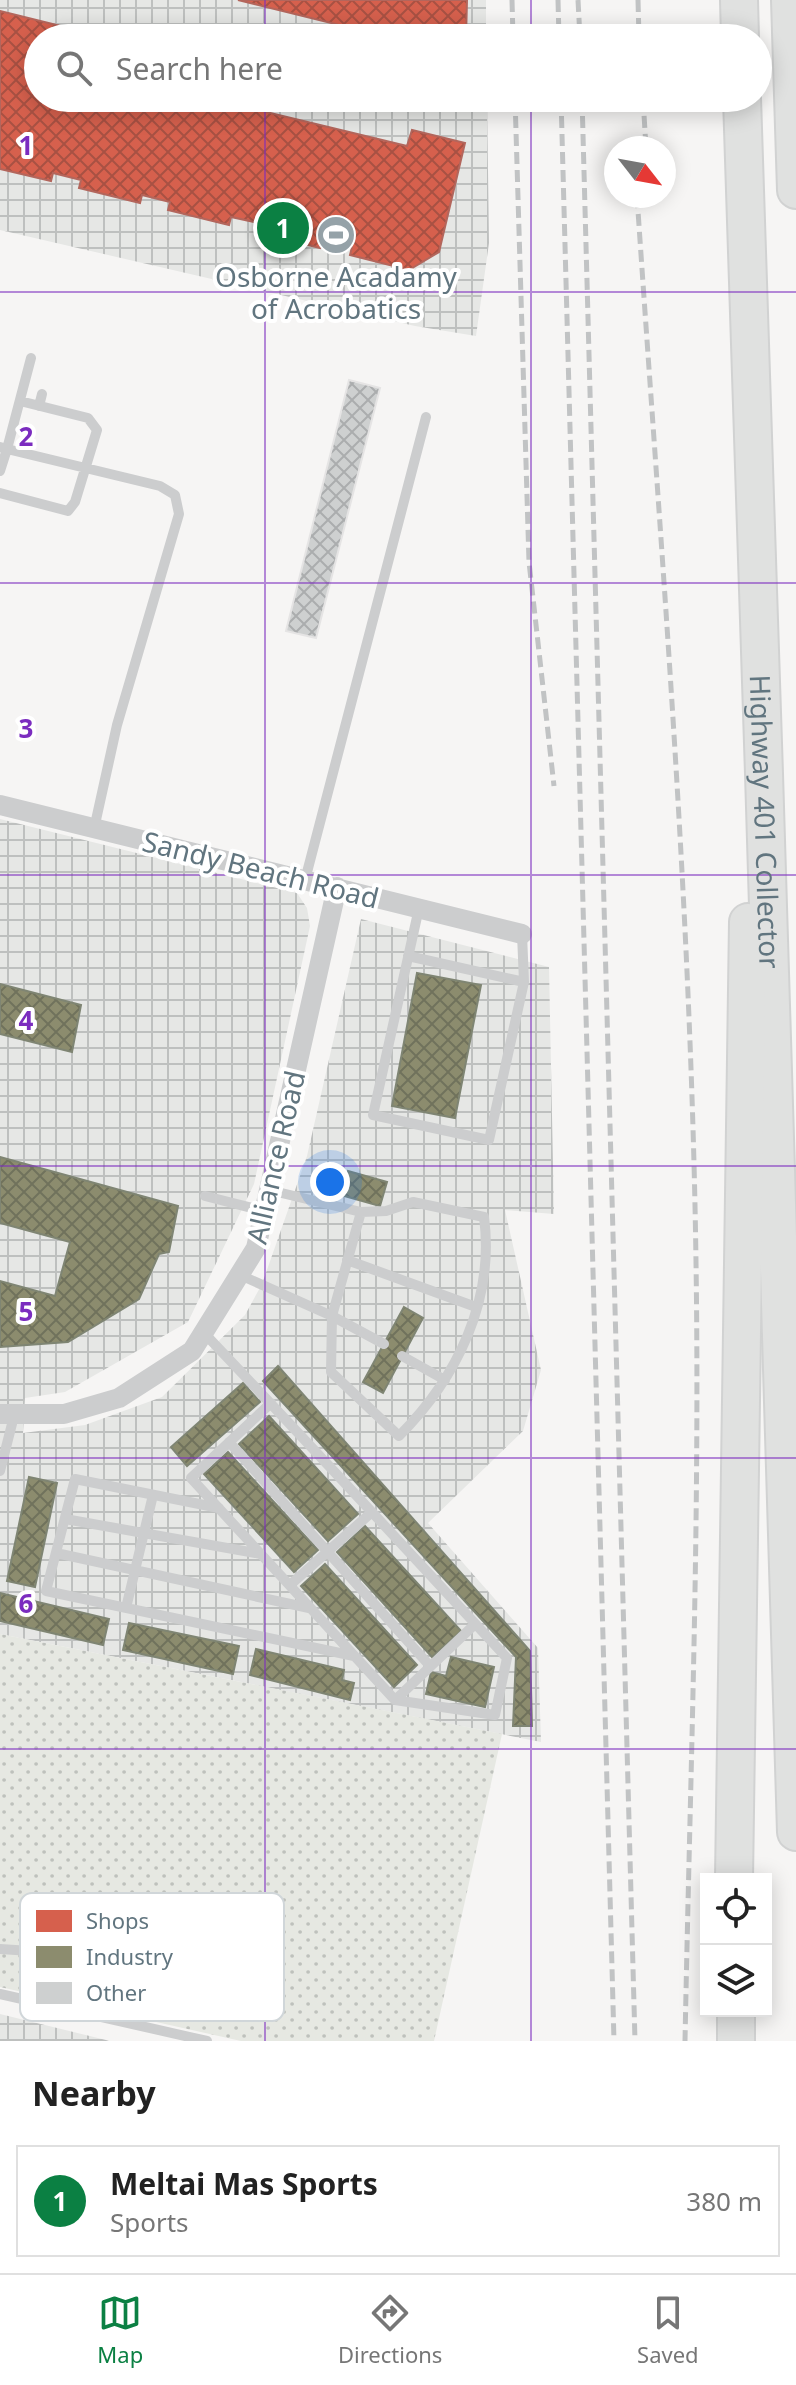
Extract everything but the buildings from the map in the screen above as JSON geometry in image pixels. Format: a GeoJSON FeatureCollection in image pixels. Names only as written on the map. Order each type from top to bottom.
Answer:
{"type":"FeatureCollection","features":[{"type":"Feature","properties":{"kind":"highway"},"geometry":{"type":"LineString","coordinates":[[739,0],[740,24]]}},
{"type":"Feature","properties":{"kind":"highway"},"geometry":{"type":"LineString","coordinates":[[790,0],[796,190]]}},
{"type":"Feature","properties":{"kind":"highway","name":"Highway 401 Collector"},"geometry":{"type":"LineString","coordinates":[[742,112],[764,842],[778,1126],[796,1832]]}},
{"type":"Feature","properties":{"kind":"highway"},"geometry":{"type":"LineString","coordinates":[[734,1873],[746,930],[764,842]]}},
{"type":"Feature","properties":{"kind":"highway"},"geometry":{"type":"LineString","coordinates":[[736,2017],[736,2041]]}},
{"type":"Feature","properties":{"kind":"street","name":"Sandy Beach Road"},"geometry":{"type":"LineString","coordinates":[[0,805],[522,934]]}},
{"type":"Feature","properties":{"kind":"street","name":"Alliance Road"},"geometry":{"type":"LineString","coordinates":[[7,1415],[64,1414],[119,1398],[192,1351],[204,1333],[256,1248],[337,887]]}},
{"type":"Feature","properties":{"kind":"lane"},"geometry":{"type":"LineString","coordinates":[[0,471],[3,448],[31,358]]}},
{"type":"Feature","properties":{"kind":"lane"},"geometry":{"type":"LineString","coordinates":[[39,406],[42,394]]}},
{"type":"Feature","properties":{"kind":"lane"},"geometry":{"type":"LineString","coordinates":[[0,493],[68,511],[75,502],[97,430],[88,418],[20,401]]}},
{"type":"Feature","properties":{"kind":"lane"},"geometry":{"type":"LineString","coordinates":[[305,880],[426,417]]}},
{"type":"Feature","properties":{"kind":"lane"},"geometry":{"type":"LineString","coordinates":[[3,448],[160,486],[175,495],[179,514],[117,725],[94,829]]}},
{"type":"Feature","properties":{"kind":"lane"},"geometry":{"type":"LineString","coordinates":[[419,908],[373,1115],[489,1140],[524,982],[522,934]]}},
{"type":"Feature","properties":{"kind":"lane"},"geometry":{"type":"LineString","coordinates":[[408,956],[524,982]]}},
{"type":"Feature","properties":{"kind":"lane"},"geometry":{"type":"LineString","coordinates":[[269,1190],[361,1212],[386,1211],[413,1202],[484,1217],[488,1248],[469,1341],[429,1407],[399,1436],[331,1372],[332,1316],[361,1212]]}},
{"type":"Feature","properties":{"kind":"lane"},"geometry":{"type":"LineString","coordinates":[[205,1196],[264,1211]]}},
{"type":"Feature","properties":{"kind":"lane"},"geometry":{"type":"LineString","coordinates":[[347,1260],[476,1307]]}},
{"type":"Feature","properties":{"kind":"lane"},"geometry":{"type":"LineString","coordinates":[[240,1275],[332,1316],[384,1344]]}},
{"type":"Feature","properties":{"kind":"lane"},"geometry":{"type":"LineString","coordinates":[[204,1333],[271,1403],[507,1658],[495,1715],[395,1700],[191,1478],[271,1403]]}},
{"type":"Feature","properties":{"kind":"lane"},"geometry":{"type":"LineString","coordinates":[[402,1356],[445,1380]]}},
{"type":"Feature","properties":{"kind":"lane"},"geometry":{"type":"LineString","coordinates":[[0,1470],[7,1415]]}},
{"type":"Feature","properties":{"kind":"lane"},"geometry":{"type":"LineString","coordinates":[[229,1442],[430,1666]]}},
{"type":"Feature","properties":{"kind":"lane"},"geometry":{"type":"LineString","coordinates":[[219,1508],[75,1479],[46,1591],[354,1656]]}},
{"type":"Feature","properties":{"kind":"lane"},"geometry":{"type":"LineString","coordinates":[[126,1608],[153,1495]]}},
{"type":"Feature","properties":{"kind":"lane"},"geometry":{"type":"LineString","coordinates":[[290,1585],[372,1512]]}},
{"type":"Feature","properties":{"kind":"lane"},"geometry":{"type":"LineString","coordinates":[[65,1519],[261,1554]]}},
{"type":"Feature","properties":{"kind":"lane"},"geometry":{"type":"LineString","coordinates":[[56,1553],[311,1608]]}},
{"type":"Feature","properties":{"kind":"lane"},"geometry":{"type":"LineString","coordinates":[[395,1700],[475,1624]]}},
{"type":"Feature","properties":{"kind":"lane"},"geometry":{"type":"LineString","coordinates":[[0,1949],[20,1950]]}},
{"type":"Feature","properties":{"kind":"lane"},"geometry":{"type":"LineString","coordinates":[[0,1994],[20,1998]]}},
{"type":"Feature","properties":{"kind":"lane"},"geometry":{"type":"LineString","coordinates":[[127,2021],[207,2041]]}},
{"type":"Feature","properties":{"kind":"shaded area"},"geometry":{"type":"Polygon","coordinates":[[[0,0],[486,0],[486,24],[24,24],[24,112],[487,112],[489,243],[476,336],[415,326],[0,230],[0,0]]]}},
{"type":"Feature","properties":{"kind":"shaded area"},"geometry":{"type":"Polygon","coordinates":[[[0,819],[297,893],[307,908],[310,926],[254,1184],[188,1322],[65,1392],[25,1398],[23,1433],[85,1425],[162,1397],[245,1315],[262,1284],[307,1156],[361,919],[549,967],[554,1214],[505,1210],[541,1370],[523,1431],[428,1523],[538,1648],[541,1742],[0,1634],[0,819]]]}},
{"type":"Feature","properties":{"kind":"shaded area"},"geometry":{"type":"Polygon","coordinates":[[[0,1634],[502,1734],[434,2041],[241,2041],[152,2021],[284,2021],[284,1893],[20,1893],[20,1991],[0,1987],[0,1634]]]}},
{"type":"Feature","properties":{"kind":"shaded area"},"geometry":{"type":"Polygon","coordinates":[[[0,2014],[109,2041],[0,2041],[0,2014]]]}},
{"type":"Feature","properties":{"kind":"railway"},"geometry":{"type":"LineString","coordinates":[[512,0],[513,24]]}},
{"type":"Feature","properties":{"kind":"railway"},"geometry":{"type":"LineString","coordinates":[[558,0],[559,24]]}},
{"type":"Feature","properties":{"kind":"railway"},"geometry":{"type":"LineString","coordinates":[[578,0],[579,24]]}},
{"type":"Feature","properties":{"kind":"railway"},"geometry":{"type":"LineString","coordinates":[[638,0],[639,24]]}},
{"type":"Feature","properties":{"kind":"railway"},"geometry":{"type":"LineString","coordinates":[[515,112],[529,562],[554,786]]}},
{"type":"Feature","properties":{"kind":"railway"},"geometry":{"type":"LineString","coordinates":[[561,112],[614,2041]]}},
{"type":"Feature","properties":{"kind":"railway"},"geometry":{"type":"LineString","coordinates":[[582,112],[635,2041]]}},
{"type":"Feature","properties":{"kind":"railway"},"geometry":{"type":"LineString","coordinates":[[644,112],[645,136]]}},
{"type":"Feature","properties":{"kind":"railway"},"geometry":{"type":"LineString","coordinates":[[638,208],[674,729],[693,1129],[697,1456],[685,2041]]}},
{"type":"Feature","properties":{"kind":"place","name":"Meltai Mas Sports"},"geometry":{"type":"Point","coordinates":[283,228]}},
{"type":"Feature","properties":{"kind":"place","name":"Osborne Acadamy of Acrobatics"},"geometry":{"type":"Point","coordinates":[336,235]}}]}
